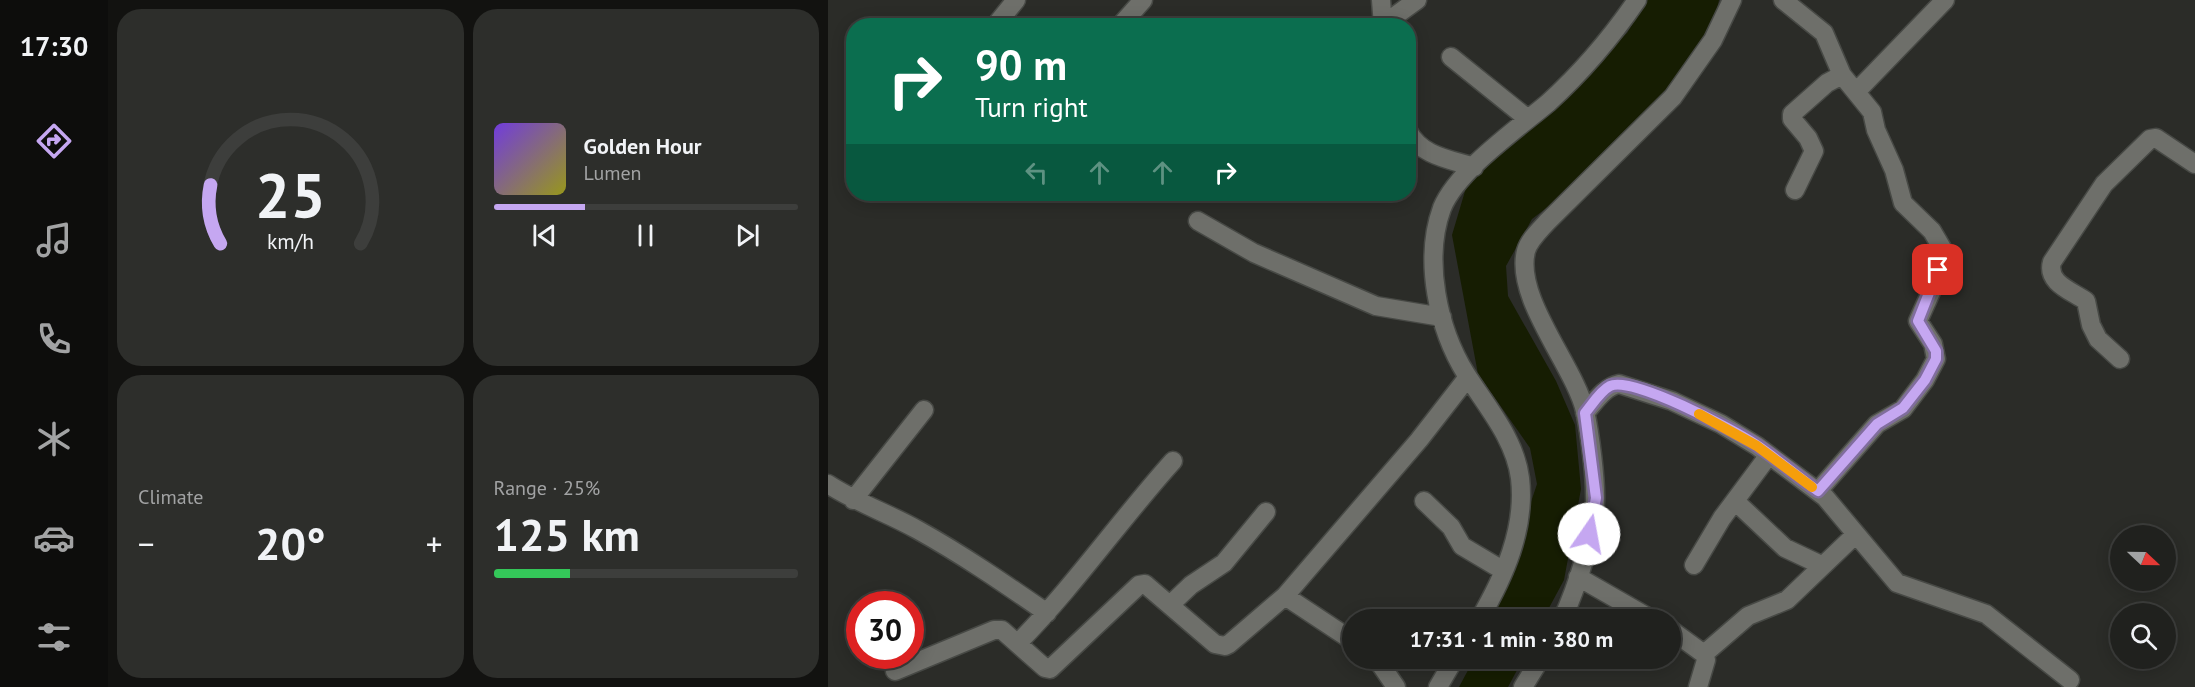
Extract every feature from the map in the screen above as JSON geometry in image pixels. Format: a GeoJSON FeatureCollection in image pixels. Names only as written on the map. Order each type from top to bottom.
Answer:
{"type":"FeatureCollection","features":[{"type":"Feature","properties":{"kind":"street"},"geometry":{"type":"LineString","coordinates":[[1001,18],[1016,0]]}},
{"type":"Feature","properties":{"kind":"street"},"geometry":{"type":"LineString","coordinates":[[1127,18],[1143,0]]}},
{"type":"Feature","properties":{"kind":"street"},"geometry":{"type":"LineString","coordinates":[[1381,0],[1382,18]]}},
{"type":"Feature","properties":{"kind":"street"},"geometry":{"type":"LineString","coordinates":[[1393,18],[1417,0]]}},
{"type":"Feature","properties":{"kind":"street"},"geometry":{"type":"LineString","coordinates":[[1566,609],[1578,577],[1596,498],[1585,413],[1576,386],[1541,322],[1527,278],[1526,252],[1535,235],[1547,222],[1673,97],[1713,40],[1732,0]]}},
{"type":"Feature","properties":{"kind":"street"},"geometry":{"type":"LineString","coordinates":[[1783,0],[1824,33],[1842,75],[1872,111],[1876,130],[1894,170],[1903,203],[1932,231],[1942,248],[1935,284],[1918,321],[1933,344],[1936,359],[1925,380],[1903,408],[1877,424],[1818,491]]}},
{"type":"Feature","properties":{"kind":"street"},"geometry":{"type":"LineString","coordinates":[[1856,92],[1945,0]]}},
{"type":"Feature","properties":{"kind":"street"},"geometry":{"type":"LineString","coordinates":[[1485,609],[1511,552],[1519,514],[1520,478],[1510,443],[1455,354],[1442,317],[1435,273],[1438,224],[1448,195],[1474,167],[1574,77],[1614,34],[1629,3]]}},
{"type":"Feature","properties":{"kind":"street"},"geometry":{"type":"LineString","coordinates":[[1451,57],[1528,119]]}},
{"type":"Feature","properties":{"kind":"street"},"geometry":{"type":"LineString","coordinates":[[1795,190],[1814,151],[1808,138],[1792,119],[1792,114],[1827,83],[1842,75]]}},
{"type":"Feature","properties":{"kind":"street"},"geometry":{"type":"LineString","coordinates":[[2120,359],[2094,332],[2086,301],[2052,276],[2050,270],[2052,262],[2104,184],[2150,139],[2156,138],[2195,164]]}},
{"type":"Feature","properties":{"kind":"street"},"geometry":{"type":"LineString","coordinates":[[1416,142],[1425,150],[1474,167]]}},
{"type":"Feature","properties":{"kind":"street"},"geometry":{"type":"LineString","coordinates":[[1198,221],[1254,253],[1376,306],[1442,317]]}},
{"type":"Feature","properties":{"kind":"street"},"geometry":{"type":"LineString","coordinates":[[896,671],[994,630],[1002,630],[1019,642],[1045,668],[1050,669],[1139,585],[1150,586],[1215,644],[1225,646],[1285,596],[1419,440],[1468,377]]}},
{"type":"Feature","properties":{"kind":"street"},"geometry":{"type":"LineString","coordinates":[[1585,413],[1611,386],[1619,384],[1638,388],[1721,424],[1769,454],[1818,491],[1897,583],[1986,615],[2070,680]]}},
{"type":"Feature","properties":{"kind":"street"},"geometry":{"type":"LineString","coordinates":[[853,500],[924,410]]}},
{"type":"Feature","properties":{"kind":"street"},"geometry":{"type":"LineString","coordinates":[[1694,565],[1735,501],[1769,454]]}},
{"type":"Feature","properties":{"kind":"street"},"geometry":{"type":"LineString","coordinates":[[1019,642],[1076,579],[1114,528],[1173,461]]}},
{"type":"Feature","properties":{"kind":"street"},"geometry":{"type":"LineString","coordinates":[[828,484],[853,500],[885,512],[974,562],[1047,613]]}},
{"type":"Feature","properties":{"kind":"street"},"geometry":{"type":"LineString","coordinates":[[1424,501],[1451,527],[1462,546],[1504,571]]}},
{"type":"Feature","properties":{"kind":"street"},"geometry":{"type":"LineString","coordinates":[[1735,501],[1785,548],[1821,565]]}},
{"type":"Feature","properties":{"kind":"street"},"geometry":{"type":"LineString","coordinates":[[1171,604],[1191,585],[1224,563],[1266,512]]}},
{"type":"Feature","properties":{"kind":"street"},"geometry":{"type":"LineString","coordinates":[[1704,654],[1748,616],[1787,600],[1821,565],[1855,535]]}},
{"type":"Feature","properties":{"kind":"street"},"geometry":{"type":"LineString","coordinates":[[1578,577],[1634,609]]}},
{"type":"Feature","properties":{"kind":"street"},"geometry":{"type":"LineString","coordinates":[[1285,596],[1342,634]]}},
{"type":"Feature","properties":{"kind":"street"},"geometry":{"type":"LineString","coordinates":[[1681,637],[1704,654],[1706,660],[1698,687]]}},
{"type":"Feature","properties":{"kind":"street"},"geometry":{"type":"LineString","coordinates":[[1384,669],[1396,687]]}},
{"type":"Feature","properties":{"kind":"street"},"geometry":{"type":"LineString","coordinates":[[1438,687],[1449,669]]}},
{"type":"Feature","properties":{"kind":"street"},"geometry":{"type":"LineString","coordinates":[[1523,687],[1534,669]]}},
{"type":"Feature","properties":{"kind":"shaded area"},"geometry":{"type":"Polygon","coordinates":[[[1647,0],[1719,0],[1714,22],[1666,103],[1571,189],[1532,219],[1506,266],[1508,296],[1556,381],[1575,425],[1581,489],[1564,580],[1548,609],[1495,609],[1537,484],[1530,448],[1478,374],[1452,235],[1468,181],[1627,33],[1647,0]]]}},
{"type":"Feature","properties":{"kind":"shaded area"},"geometry":{"type":"Polygon","coordinates":[[[1469,669],[1518,669],[1508,687],[1459,687],[1469,669]]]}},
{"type":"Feature","properties":{"kind":"slow traffic"},"geometry":{"type":"LineString","coordinates":[[1699,414],[1744,437],[1812,487]]}},
{"type":"Feature","properties":{"kind":"route"},"geometry":{"type":"LineString","coordinates":[[1589,534],[1596,498],[1585,413],[1603,392],[1619,384],[1638,388],[1672,401],[1744,437],[1818,491],[1877,424],[1903,408],[1925,380],[1936,359],[1936,351],[1920,328],[1918,321],[1935,284],[1938,270]]}}]}
